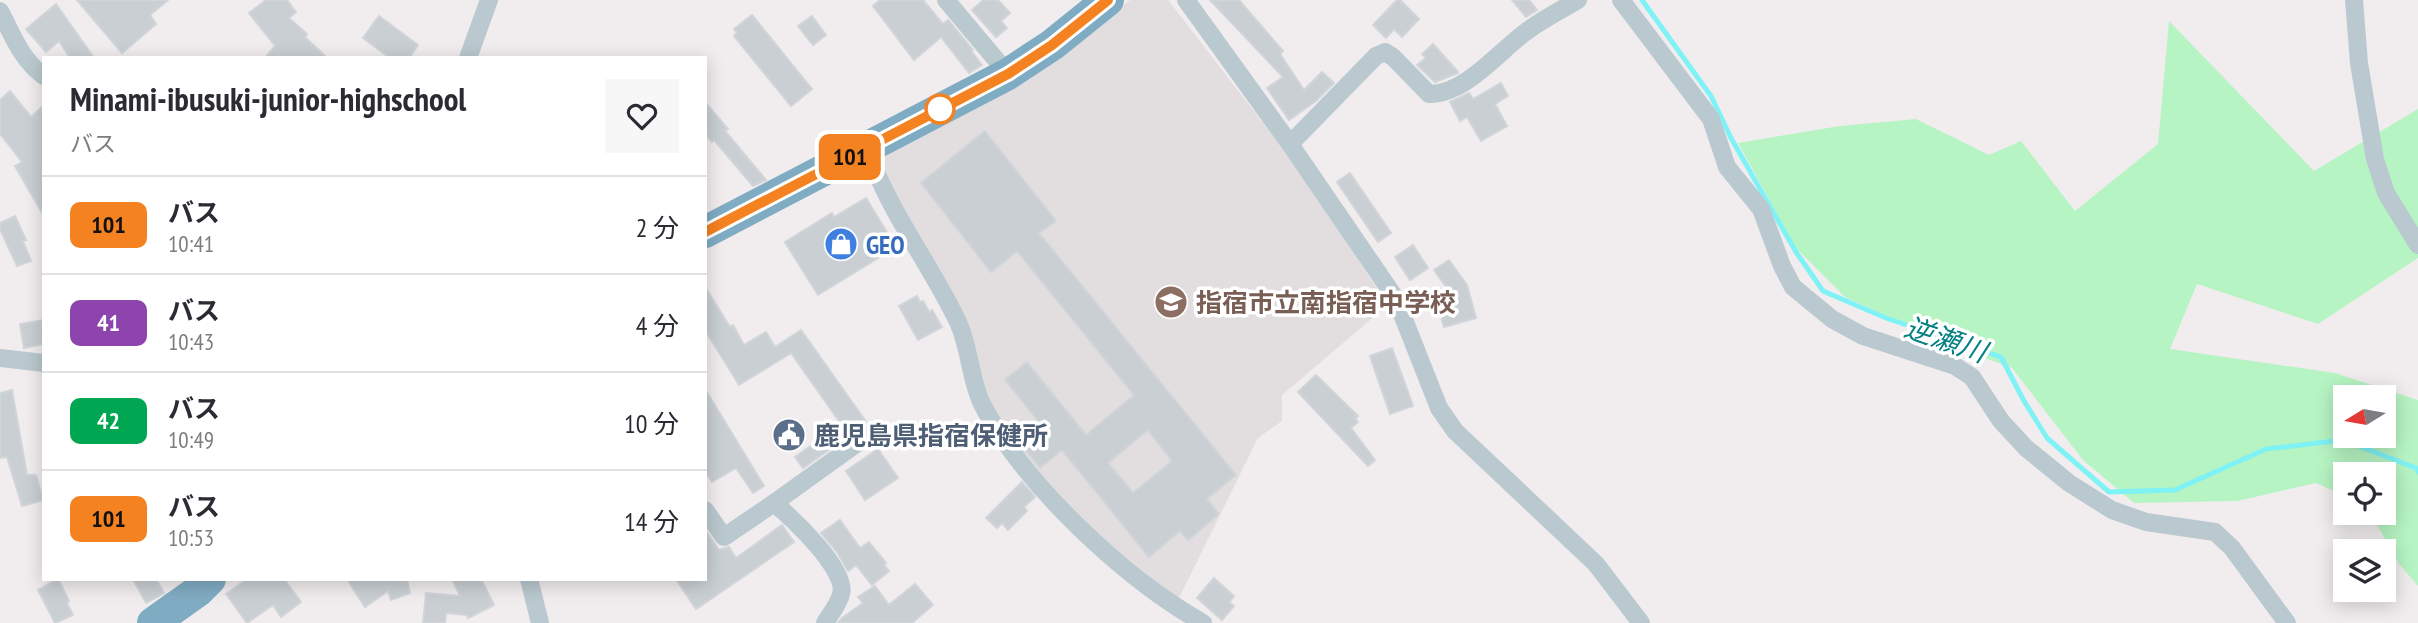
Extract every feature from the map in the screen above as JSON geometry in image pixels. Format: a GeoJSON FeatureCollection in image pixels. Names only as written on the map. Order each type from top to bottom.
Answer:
{"type":"FeatureCollection","features":[{"type":"Feature","properties":{"kind":"highway"},"geometry":{"type":"LineString","coordinates":[[707,231],[1008,74],[1052,45],[1108,0]]}},
{"type":"Feature","properties":{"kind":"highway"},"geometry":{"type":"LineString","coordinates":[[153,623],[208,581]]}},
{"type":"Feature","properties":{"kind":"street"},"geometry":{"type":"LineString","coordinates":[[469,56],[489,0]]}},
{"type":"Feature","properties":{"kind":"street"},"geometry":{"type":"LineString","coordinates":[[946,0],[1008,74]]}},
{"type":"Feature","properties":{"kind":"street"},"geometry":{"type":"LineString","coordinates":[[1186,0],[1290,144],[1396,299],[1439,408],[1455,431],[1596,564],[1641,623]]}},
{"type":"Feature","properties":{"kind":"street"},"geometry":{"type":"LineString","coordinates":[[1290,144],[1376,56],[1385,52],[1429,94],[1441,94],[1488,67],[1525,32],[1578,0]]}},
{"type":"Feature","properties":{"kind":"street"},"geometry":{"type":"LineString","coordinates":[[1621,0],[1711,119],[1727,167],[1761,209],[1782,266],[1793,287],[1832,319],[1863,336],[1955,366],[1972,377],[2001,421],[2026,448],[2069,482],[2112,510],[2146,522],[2215,532],[2232,548],[2287,623]]}},
{"type":"Feature","properties":{"kind":"street"},"geometry":{"type":"LineString","coordinates":[[2354,0],[2359,63],[2375,159],[2386,193],[2418,245]]}},
{"type":"Feature","properties":{"kind":"street"},"geometry":{"type":"LineString","coordinates":[[0,11],[22,52],[42,75]]}},
{"type":"Feature","properties":{"kind":"street"},"geometry":{"type":"LineString","coordinates":[[867,148],[890,202],[958,323],[967,346],[978,395],[1003,437],[1023,465],[1071,520],[1136,577],[1203,623]]}},
{"type":"Feature","properties":{"kind":"street"},"geometry":{"type":"LineString","coordinates":[[0,358],[42,363]]}},
{"type":"Feature","properties":{"kind":"street"},"geometry":{"type":"LineString","coordinates":[[707,513],[724,537],[870,434]]}},
{"type":"Feature","properties":{"kind":"street"},"geometry":{"type":"LineString","coordinates":[[774,503],[825,556],[839,576],[841,595],[825,623]]}},
{"type":"Feature","properties":{"kind":"street"},"geometry":{"type":"LineString","coordinates":[[530,581],[540,623]]}},
{"type":"Feature","properties":{"kind":"shaded area","name":"指宿市立南指宿中学校"},"geometry":{"type":"Polygon","coordinates":[[[1130,0],[1168,0],[1291,159],[1388,305],[1282,395],[1282,421],[1258,438],[1178,600],[1089,527],[1045,481],[1016,445],[985,394],[891,187],[881,158],[1066,50],[1130,0]]]}},
{"type":"Feature","properties":{"kind":"green space"},"geometry":{"type":"Polygon","coordinates":[[[2169,21],[2314,171],[2418,109],[2418,258],[2318,324],[2197,284],[2170,349],[2335,373],[2372,385],[2333,385],[2333,448],[2396,448],[2396,393],[2418,400],[2418,586],[2396,558],[2396,539],[2385,539],[2377,525],[2396,525],[2396,462],[2333,462],[2333,491],[2316,483],[2237,501],[2134,503],[2083,460],[2012,368],[1958,348],[1845,297],[1796,248],[1738,143],[1840,126],[1916,119],[1989,155],[2021,141],[2075,211],[2158,144],[2169,21]]]}},
{"type":"Feature","properties":{"kind":"building"},"geometry":{"type":"Polygon","coordinates":[[[77,0],[168,0],[150,15],[156,24],[122,53],[77,0]]]}},
{"type":"Feature","properties":{"kind":"building"},"geometry":{"type":"Polygon","coordinates":[[[266,0],[287,0],[296,12],[289,18],[325,56],[267,56],[275,46],[249,13],[266,0]]]}},
{"type":"Feature","properties":{"kind":"building"},"geometry":{"type":"Polygon","coordinates":[[[880,0],[923,0],[943,24],[948,20],[982,65],[969,73],[941,37],[914,60],[873,6],[880,0]]]}},
{"type":"Feature","properties":{"kind":"building"},"geometry":{"type":"Polygon","coordinates":[[[983,0],[998,0],[1010,13],[1001,21],[1007,28],[996,37],[972,10],[983,0]]]}},
{"type":"Feature","properties":{"kind":"building"},"geometry":{"type":"Polygon","coordinates":[[[1210,0],[1239,0],[1283,51],[1280,54],[1304,90],[1322,72],[1334,83],[1316,101],[1289,120],[1267,88],[1283,77],[1210,0]]]}},
{"type":"Feature","properties":{"kind":"building"},"geometry":{"type":"Polygon","coordinates":[[[1397,0],[1419,19],[1402,37],[1394,29],[1386,38],[1373,25],[1397,0]]]}},
{"type":"Feature","properties":{"kind":"building"},"geometry":{"type":"Polygon","coordinates":[[[1512,0],[1529,0],[1537,10],[1526,17],[1512,0]]]}},
{"type":"Feature","properties":{"kind":"building"},"geometry":{"type":"Polygon","coordinates":[[[56,4],[93,56],[69,56],[59,41],[46,52],[26,29],[56,4]]]}},
{"type":"Feature","properties":{"kind":"building"},"geometry":{"type":"Polygon","coordinates":[[[752,15],[812,89],[791,106],[734,36],[737,33],[734,29],[752,15]]]}},
{"type":"Feature","properties":{"kind":"building"},"geometry":{"type":"Polygon","coordinates":[[[379,16],[418,45],[410,56],[387,56],[363,38],[379,16]]]}},
{"type":"Feature","properties":{"kind":"building"},"geometry":{"type":"Polygon","coordinates":[[[812,16],[826,35],[813,45],[798,26],[812,16]]]}},
{"type":"Feature","properties":{"kind":"building"},"geometry":{"type":"Polygon","coordinates":[[[1433,44],[1458,73],[1435,82],[1417,65],[1426,58],[1422,54],[1433,44]]]}},
{"type":"Feature","properties":{"kind":"building"},"geometry":{"type":"Polygon","coordinates":[[[1501,83],[1508,96],[1495,104],[1507,126],[1481,141],[1467,117],[1460,121],[1450,102],[1469,93],[1473,99],[1501,83]]]}},
{"type":"Feature","properties":{"kind":"building"},"geometry":{"type":"Polygon","coordinates":[[[10,91],[31,117],[42,107],[42,213],[15,166],[22,162],[0,134],[0,100],[10,91]]]}},
{"type":"Feature","properties":{"kind":"building"},"geometry":{"type":"Polygon","coordinates":[[[707,104],[728,129],[725,131],[766,180],[753,186],[714,140],[712,142],[707,136],[707,104]]]}},
{"type":"Feature","properties":{"kind":"building"},"geometry":{"type":"Polygon","coordinates":[[[985,131],[1056,221],[1039,233],[1236,475],[1207,499],[1219,514],[1188,540],[1180,531],[1149,557],[1062,450],[1040,468],[1019,442],[1041,424],[1005,380],[1027,362],[1086,435],[1134,395],[1017,251],[991,272],[921,183],[985,131]],[[1148,430],[1108,463],[1133,493],[1172,461],[1148,430]]]}},
{"type":"Feature","properties":{"kind":"building"},"geometry":{"type":"Polygon","coordinates":[[[1350,173],[1391,233],[1378,242],[1337,182],[1350,173]]]}},
{"type":"Feature","properties":{"kind":"building","name":"GEO"},"geometry":{"type":"Polygon","coordinates":[[[866,198],[896,247],[818,295],[785,242],[832,213],[834,217],[866,198]]]}},
{"type":"Feature","properties":{"kind":"building"},"geometry":{"type":"Polygon","coordinates":[[[15,216],[26,240],[23,241],[31,261],[17,266],[0,229],[0,223],[15,216]]]}},
{"type":"Feature","properties":{"kind":"building"},"geometry":{"type":"Polygon","coordinates":[[[1413,245],[1428,268],[1410,280],[1395,257],[1413,245]]]}},
{"type":"Feature","properties":{"kind":"building"},"geometry":{"type":"Polygon","coordinates":[[[1449,260],[1467,285],[1476,318],[1444,327],[1437,303],[1454,298],[1434,270],[1449,260]]]}},
{"type":"Feature","properties":{"kind":"building"},"geometry":{"type":"Polygon","coordinates":[[[707,290],[744,345],[766,332],[775,347],[801,330],[867,423],[803,468],[795,457],[841,424],[791,353],[739,385],[707,333],[707,290]]]}},
{"type":"Feature","properties":{"kind":"building"},"geometry":{"type":"Polygon","coordinates":[[[917,296],[929,312],[932,310],[942,327],[918,340],[899,306],[917,296]]]}},
{"type":"Feature","properties":{"kind":"building"},"geometry":{"type":"Polygon","coordinates":[[[42,320],[42,344],[24,348],[20,324],[42,320]]]}},
{"type":"Feature","properties":{"kind":"building"},"geometry":{"type":"Polygon","coordinates":[[[1392,348],[1413,406],[1390,414],[1370,356],[1392,348]]]}},
{"type":"Feature","properties":{"kind":"building"},"geometry":{"type":"Polygon","coordinates":[[[1316,375],[1358,416],[1355,419],[1358,422],[1351,428],[1375,460],[1368,466],[1298,392],[1316,375]]]}},
{"type":"Feature","properties":{"kind":"building"},"geometry":{"type":"Polygon","coordinates":[[[12,390],[27,475],[36,475],[42,500],[22,506],[7,457],[0,458],[0,393],[12,390]]]}},
{"type":"Feature","properties":{"kind":"building"},"geometry":{"type":"Polygon","coordinates":[[[707,392],[764,486],[753,493],[736,468],[712,482],[707,474],[707,392]]]}},
{"type":"Feature","properties":{"kind":"building"},"geometry":{"type":"Polygon","coordinates":[[[878,449],[898,478],[865,500],[846,471],[878,449]]]}},
{"type":"Feature","properties":{"kind":"building"},"geometry":{"type":"Polygon","coordinates":[[[1022,482],[1035,497],[1024,507],[1027,511],[1008,530],[1002,523],[997,528],[986,518],[1022,482]]]}},
{"type":"Feature","properties":{"kind":"building"},"geometry":{"type":"Polygon","coordinates":[[[840,520],[860,548],[869,542],[886,563],[884,565],[889,571],[872,585],[856,565],[848,571],[821,533],[840,520]]]}},
{"type":"Feature","properties":{"kind":"building"},"geometry":{"type":"Polygon","coordinates":[[[782,525],[794,542],[696,609],[677,581],[707,581],[707,533],[719,550],[729,547],[736,558],[782,525]]]}},
{"type":"Feature","properties":{"kind":"building"},"geometry":{"type":"Polygon","coordinates":[[[1214,578],[1234,596],[1229,602],[1234,606],[1222,620],[1197,598],[1214,578]]]}},
{"type":"Feature","properties":{"kind":"building"},"geometry":{"type":"Polygon","coordinates":[[[59,581],[73,615],[55,623],[38,590],[59,581]]]}},
{"type":"Feature","properties":{"kind":"building"},"geometry":{"type":"Polygon","coordinates":[[[134,581],[157,581],[164,593],[146,603],[134,581]]]}},
{"type":"Feature","properties":{"kind":"building"},"geometry":{"type":"Polygon","coordinates":[[[244,581],[285,581],[301,602],[281,617],[273,605],[247,623],[226,594],[244,581]]]}},
{"type":"Feature","properties":{"kind":"building"},"geometry":{"type":"Polygon","coordinates":[[[348,581],[407,581],[410,593],[391,600],[388,591],[365,607],[348,581]]]}},
{"type":"Feature","properties":{"kind":"building"},"geometry":{"type":"Polygon","coordinates":[[[453,581],[482,581],[494,605],[468,618],[467,615],[446,613],[445,623],[423,623],[426,593],[460,596],[453,581]]]}},
{"type":"Feature","properties":{"kind":"building"},"geometry":{"type":"Polygon","coordinates":[[[915,584],[933,605],[912,623],[838,623],[863,603],[858,597],[875,586],[889,605],[915,584]]]}},
{"type":"Feature","properties":{"kind":"waterway","name":"逆瀬川"},"geometry":{"type":"LineString","coordinates":[[1642,0],[1711,96],[1731,138],[1796,252],[1823,291],[1886,318],[2001,357],[2047,438],[2109,492],[2175,490],[2266,449],[2343,440],[2416,468],[2418,472]]}},
{"type":"Feature","properties":{"kind":"bus line","name":"101"},"geometry":{"type":"LineString","coordinates":[[707,231],[1008,74],[1052,45],[1108,0]]}},
{"type":"Feature","properties":{"kind":"place","name":"GEO"},"geometry":{"type":"Point","coordinates":[841,244]}},
{"type":"Feature","properties":{"kind":"place","name":"指宿市立南指宿中学校"},"geometry":{"type":"Point","coordinates":[1171,302]}},
{"type":"Feature","properties":{"kind":"place","name":"鹿児島県指宿保健所"},"geometry":{"type":"Point","coordinates":[789,435]}}]}
